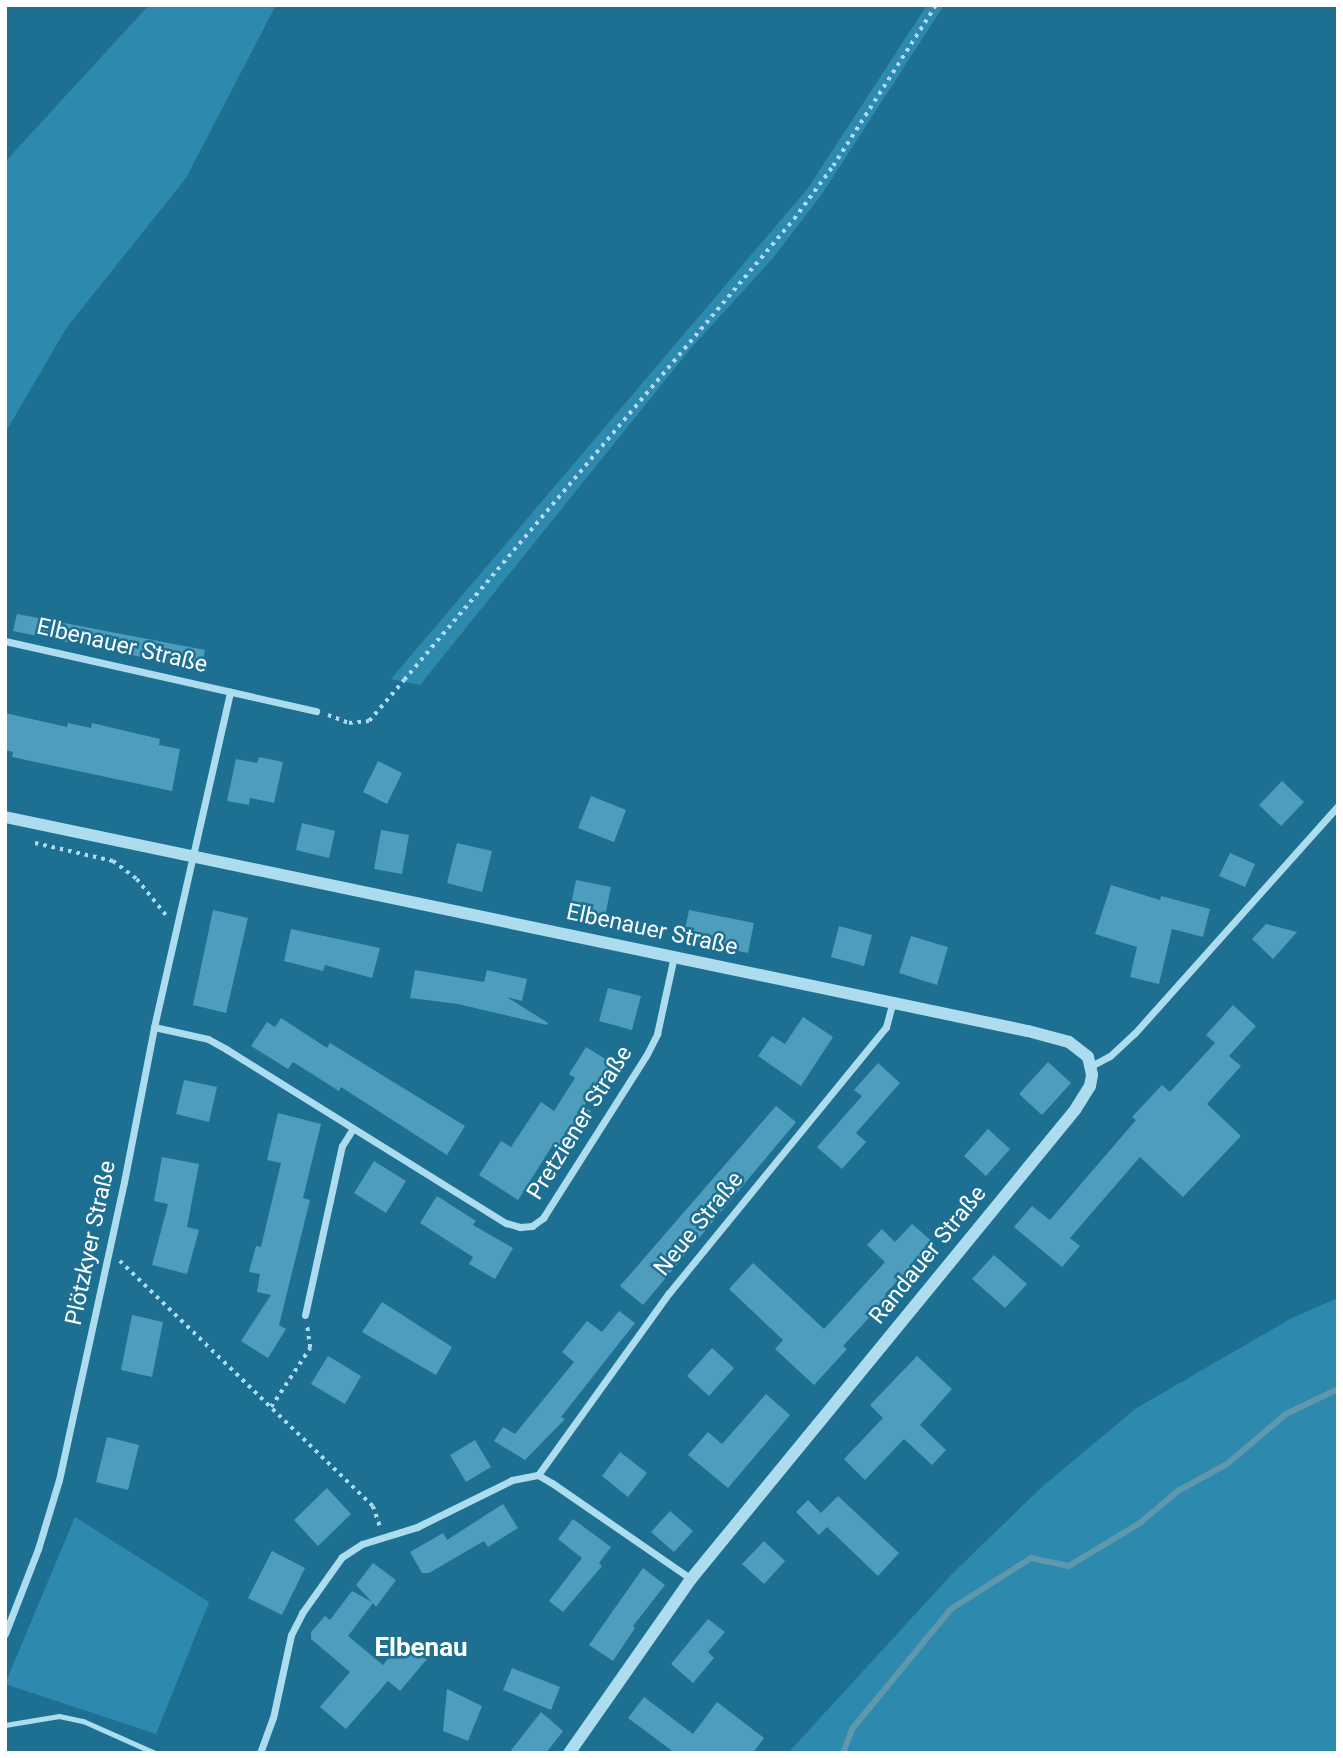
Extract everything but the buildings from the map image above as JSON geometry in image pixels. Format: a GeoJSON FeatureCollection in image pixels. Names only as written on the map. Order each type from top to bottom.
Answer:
{"type":"FeatureCollection","features":[{"type":"Feature","properties":{"kind":"street","name":"Elbenauer Straße"},"geometry":{"type":"LineString","coordinates":[[5,641],[316,711]]}},
{"type":"Feature","properties":{"kind":"street","name":"Elbenauer Straße"},"geometry":{"type":"LineString","coordinates":[[193,855],[230,692]]}},
{"type":"Feature","properties":{"kind":"street"},"geometry":{"type":"LineString","coordinates":[[1091,1066],[1110,1056],[1134,1034],[1338,806]]}},
{"type":"Feature","properties":{"kind":"street","name":"Elbenauer Straße"},"geometry":{"type":"LineString","coordinates":[[5,817],[893,1001],[1069,1042],[1083,1051],[1091,1066]]}},
{"type":"Feature","properties":{"kind":"street","name":"Plötzkyer Straße"},"geometry":{"type":"LineString","coordinates":[[5,1634],[50,1513],[108,1257],[154,1027],[193,855]]}},
{"type":"Feature","properties":{"kind":"street","name":"Pretziener Straße"},"geometry":{"type":"LineString","coordinates":[[154,1027],[198,1037],[226,1049],[506,1223],[520,1227],[532,1226],[543,1218],[646,1056],[657,1034],[674,956]]}},
{"type":"Feature","properties":{"kind":"street","name":"Neue Straße"},"geometry":{"type":"LineString","coordinates":[[538,1475],[669,1293],[886,1027],[893,1001]]}},
{"type":"Feature","properties":{"kind":"street","name":"Randauer Straße"},"geometry":{"type":"LineString","coordinates":[[569,1753],[691,1579],[1075,1110],[1090,1086],[1091,1066]]}},
{"type":"Feature","properties":{"kind":"street"},"geometry":{"type":"LineString","coordinates":[[305,1315],[342,1146],[352,1129]]}},
{"type":"Feature","properties":{"kind":"street"},"geometry":{"type":"LineString","coordinates":[[260,1753],[273,1718],[291,1635],[302,1613],[342,1557],[362,1544],[417,1527],[512,1480],[538,1475],[691,1579]]}},
{"type":"Feature","properties":{"kind":"lane"},"geometry":{"type":"LineString","coordinates":[[5,1725],[59,1716],[71,1718],[155,1753]]}},
{"type":"Feature","properties":{"kind":"path"},"geometry":{"type":"LineString","coordinates":[[316,711],[349,723],[369,721],[378,711],[794,219],[833,166],[936,5]]}},
{"type":"Feature","properties":{"kind":"path"},"geometry":{"type":"LineString","coordinates":[[32,842],[113,860],[137,879],[176,925]]}},
{"type":"Feature","properties":{"kind":"path"},"geometry":{"type":"LineString","coordinates":[[108,1257],[123,1262],[373,1506],[384,1538]]}},
{"type":"Feature","properties":{"kind":"path"},"geometry":{"type":"LineString","coordinates":[[271,1407],[310,1348],[305,1315]]}},
{"type":"Feature","properties":{"kind":"shaded area"},"geometry":{"type":"Polygon","coordinates":[[[149,5],[276,5],[186,178],[67,327],[5,433],[5,162],[149,5]]]}},
{"type":"Feature","properties":{"kind":"shaded area"},"geometry":{"type":"Polygon","coordinates":[[[927,5],[944,5],[822,194],[773,258],[691,348],[420,685],[391,679],[808,188],[927,5]]]}},
{"type":"Feature","properties":{"kind":"shaded area"},"geometry":{"type":"Polygon","coordinates":[[[1338,1298],[1338,1753],[788,1753],[953,1573],[1043,1486],[1135,1409],[1292,1318],[1338,1298]]]}},
{"type":"Feature","properties":{"kind":"shaded area"},"geometry":{"type":"Polygon","coordinates":[[[75,1517],[209,1602],[156,1734],[5,1684],[75,1517]]]}},
{"type":"Feature","properties":{"kind":"waterway"},"geometry":{"type":"LineString","coordinates":[[843,1753],[852,1729],[951,1609],[1031,1558],[1069,1566],[1140,1523],[1178,1491],[1227,1464],[1286,1414],[1338,1389]]}},
{"type":"Feature","properties":{"kind":"district","name":"Elbenau"},"geometry":{"type":"Point","coordinates":[421,1648]}}]}
